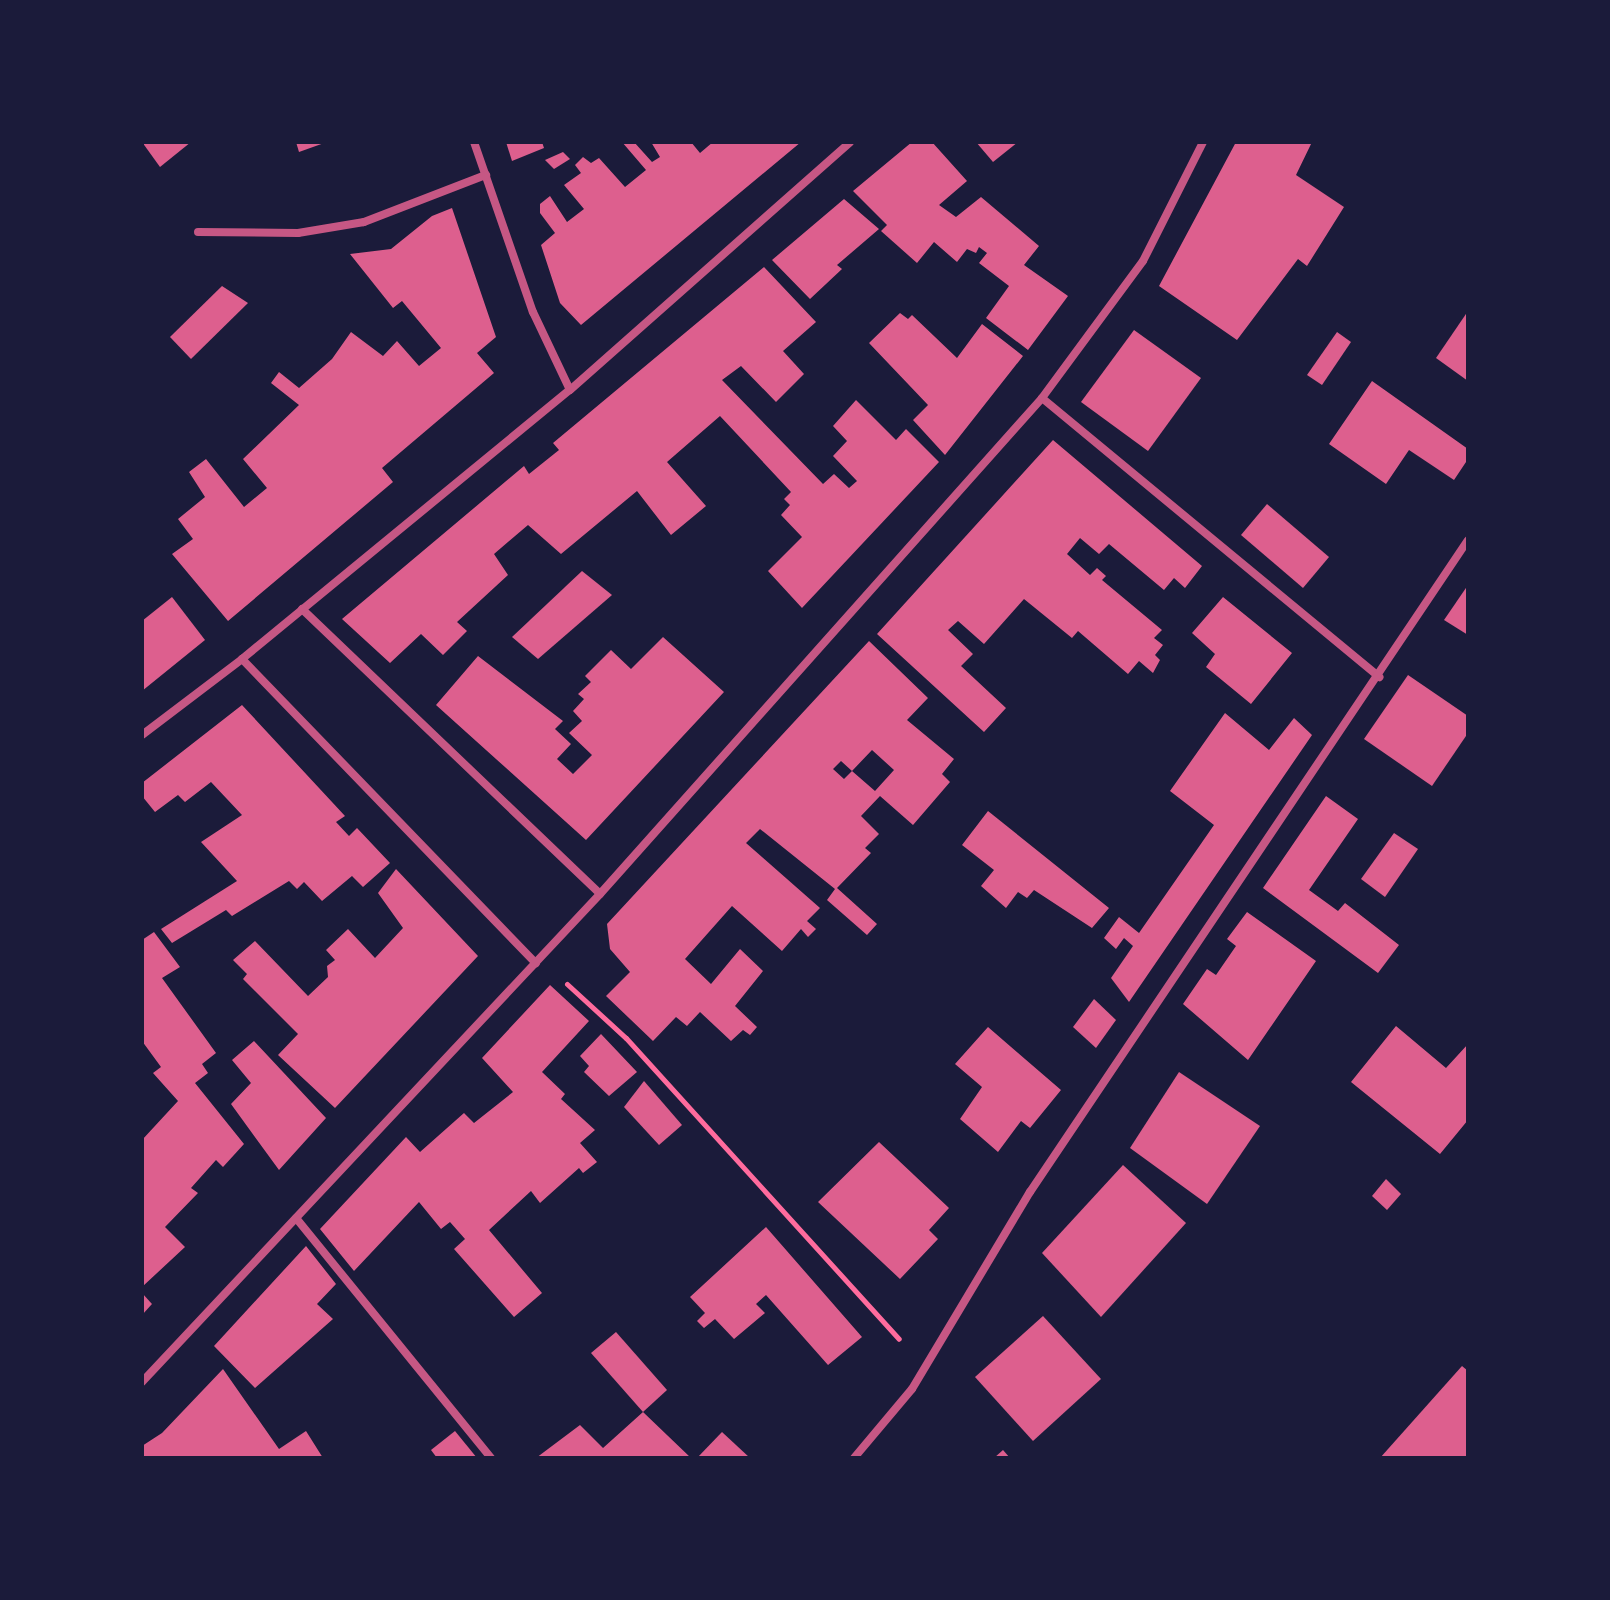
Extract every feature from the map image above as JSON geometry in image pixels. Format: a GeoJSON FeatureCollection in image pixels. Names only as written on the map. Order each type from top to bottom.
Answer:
{"type":"FeatureCollection","features":[{"type":"Feature","properties":{"kind":"street"},"geometry":{"type":"LineString","coordinates":[[474,142],[533,312],[570,390]]}},
{"type":"Feature","properties":{"kind":"street"},"geometry":{"type":"LineString","coordinates":[[142,735],[242,659],[570,390],[850,142]]}},
{"type":"Feature","properties":{"kind":"street"},"geometry":{"type":"LineString","coordinates":[[142,1382],[600,894],[1042,398],[1143,261],[1203,142]]}},
{"type":"Feature","properties":{"kind":"street"},"geometry":{"type":"LineString","coordinates":[[198,232],[298,233],[364,222],[486,175]]}},
{"type":"Feature","properties":{"kind":"street"},"geometry":{"type":"LineString","coordinates":[[1042,398],[1379,677]]}},
{"type":"Feature","properties":{"kind":"street"},"geometry":{"type":"LineString","coordinates":[[854,1458],[912,1389],[1030,1192],[1379,677],[1468,540]]}},
{"type":"Feature","properties":{"kind":"street"},"geometry":{"type":"LineString","coordinates":[[302,609],[600,894]]}},
{"type":"Feature","properties":{"kind":"street"},"geometry":{"type":"LineString","coordinates":[[242,659],[536,963]]}},
{"type":"Feature","properties":{"kind":"street"},"geometry":{"type":"LineString","coordinates":[[296,1218],[491,1458]]}},
{"type":"Feature","properties":{"kind":"path"},"geometry":{"type":"LineString","coordinates":[[565,981],[626,1038],[785,1219],[924,1365]]}},
{"type":"Feature","properties":{"kind":"building"},"geometry":{"type":"Polygon","coordinates":[[[142,142],[191,142],[160,167],[142,142]]]}},
{"type":"Feature","properties":{"kind":"building"},"geometry":{"type":"Polygon","coordinates":[[[296,142],[327,142],[299,152],[296,142]]]}},
{"type":"Feature","properties":{"kind":"building"},"geometry":{"type":"Polygon","coordinates":[[[506,142],[542,142],[544,148],[512,161],[506,142]]]}},
{"type":"Feature","properties":{"kind":"building"},"geometry":{"type":"Polygon","coordinates":[[[622,142],[634,142],[652,162],[660,157],[651,142],[691,142],[700,153],[713,142],[801,142],[581,325],[560,303],[541,245],[555,233],[540,213],[540,204],[550,196],[567,222],[584,209],[564,185],[581,173],[575,165],[583,157],[591,163],[599,158],[625,187],[646,170],[622,142]]]}},
{"type":"Feature","properties":{"kind":"building"},"geometry":{"type":"Polygon","coordinates":[[[912,142],[932,142],[967,181],[939,205],[956,217],[981,197],[1039,246],[1024,265],[1068,296],[1028,350],[986,318],[1009,286],[979,263],[987,253],[979,247],[976,253],[967,249],[957,262],[934,242],[917,263],[881,231],[887,225],[853,191],[912,142]]]}},
{"type":"Feature","properties":{"kind":"building"},"geometry":{"type":"Polygon","coordinates":[[[976,142],[1018,142],[993,162],[976,142]]]}},
{"type":"Feature","properties":{"kind":"building"},"geometry":{"type":"Polygon","coordinates":[[[1236,142],[1312,142],[1296,175],[1344,207],[1307,266],[1298,259],[1237,340],[1159,286],[1236,142]]]}},
{"type":"Feature","properties":{"kind":"building"},"geometry":{"type":"Polygon","coordinates":[[[563,152],[570,159],[554,169],[545,160],[563,152]]]}},
{"type":"Feature","properties":{"kind":"building"},"geometry":{"type":"Polygon","coordinates":[[[844,199],[879,229],[837,265],[842,269],[810,299],[772,260],[844,199]]]}},
{"type":"Feature","properties":{"kind":"building"},"geometry":{"type":"Polygon","coordinates":[[[452,208],[496,337],[477,353],[494,373],[382,468],[393,482],[228,621],[172,554],[193,539],[178,519],[205,497],[189,472],[206,459],[244,507],[267,488],[243,459],[299,405],[271,383],[279,372],[299,388],[332,359],[351,332],[383,356],[397,341],[419,366],[441,348],[402,301],[393,308],[350,254],[391,249],[432,216],[452,208]]]}},
{"type":"Feature","properties":{"kind":"building"},"geometry":{"type":"Polygon","coordinates":[[[764,267],[816,322],[783,351],[804,374],[776,402],[741,366],[722,380],[823,484],[834,474],[849,488],[857,481],[833,456],[847,441],[833,426],[856,400],[896,440],[906,429],[939,462],[802,608],[768,571],[802,537],[781,515],[790,505],[784,499],[791,492],[720,416],[667,462],[706,506],[671,535],[637,491],[561,554],[528,525],[494,554],[508,575],[457,622],[467,631],[443,655],[421,634],[390,663],[342,619],[524,466],[529,474],[559,450],[553,443],[764,267]]]}},
{"type":"Feature","properties":{"kind":"building"},"geometry":{"type":"Polygon","coordinates":[[[222,286],[248,303],[191,359],[170,337],[222,286]]]}},
{"type":"Feature","properties":{"kind":"building"},"geometry":{"type":"Polygon","coordinates":[[[1468,311],[1468,381],[1436,358],[1468,311]]]}},
{"type":"Feature","properties":{"kind":"building"},"geometry":{"type":"Polygon","coordinates":[[[900,313],[908,319],[912,315],[957,358],[982,324],[1023,356],[945,455],[913,420],[928,405],[869,343],[900,313]]]}},
{"type":"Feature","properties":{"kind":"building"},"geometry":{"type":"Polygon","coordinates":[[[1134,330],[1201,378],[1148,451],[1081,402],[1134,330]]]}},
{"type":"Feature","properties":{"kind":"building"},"geometry":{"type":"Polygon","coordinates":[[[1337,332],[1351,342],[1322,385],[1307,375],[1337,332]]]}},
{"type":"Feature","properties":{"kind":"building"},"geometry":{"type":"Polygon","coordinates":[[[1372,381],[1468,449],[1468,459],[1454,480],[1409,450],[1386,484],[1329,444],[1372,381]]]}},
{"type":"Feature","properties":{"kind":"building"},"geometry":{"type":"Polygon","coordinates":[[[1053,440],[1202,566],[1185,588],[1174,578],[1164,590],[1109,544],[1099,554],[1080,538],[1067,554],[1090,575],[1097,568],[1106,576],[1102,580],[1162,630],[1154,638],[1163,645],[1155,655],[1160,660],[1153,673],[1139,661],[1128,674],[1078,631],[1072,638],[1024,599],[984,644],[958,621],[948,630],[973,654],[961,666],[1006,708],[984,732],[877,634],[1053,440]]]}},
{"type":"Feature","properties":{"kind":"building"},"geometry":{"type":"Polygon","coordinates":[[[1267,504],[1329,557],[1303,588],[1241,535],[1267,504]]]}},
{"type":"Feature","properties":{"kind":"building"},"geometry":{"type":"Polygon","coordinates":[[[582,571],[612,595],[538,659],[512,637],[582,571]]]}},
{"type":"Feature","properties":{"kind":"building"},"geometry":{"type":"Polygon","coordinates":[[[1468,585],[1468,635],[1444,620],[1468,585]]]}},
{"type":"Feature","properties":{"kind":"building"},"geometry":{"type":"Polygon","coordinates":[[[172,597],[205,640],[142,691],[142,621],[172,597]]]}},
{"type":"Feature","properties":{"kind":"building"},"geometry":{"type":"Polygon","coordinates":[[[1223,597],[1292,653],[1251,704],[1206,667],[1215,654],[1192,633],[1223,597]]]}},
{"type":"Feature","properties":{"kind":"building"},"geometry":{"type":"Polygon","coordinates":[[[663,637],[724,692],[586,840],[436,705],[478,656],[563,721],[555,729],[571,744],[557,759],[573,774],[592,755],[569,733],[582,721],[573,711],[584,699],[578,694],[591,682],[585,676],[611,650],[631,669],[663,637]]]}},
{"type":"Feature","properties":{"kind":"building"},"geometry":{"type":"Polygon","coordinates":[[[869,641],[928,698],[907,720],[954,759],[942,774],[950,782],[913,825],[880,796],[861,816],[879,834],[865,848],[871,853],[837,888],[877,924],[867,935],[827,900],[835,889],[760,829],[746,843],[820,908],[807,921],[816,929],[808,937],[801,929],[782,951],[732,906],[685,959],[711,984],[740,949],[763,971],[735,1006],[757,1027],[750,1035],[743,1030],[731,1041],[700,1012],[687,1026],[676,1017],[653,1041],[606,996],[630,972],[610,949],[607,924],[869,641]],[[872,750],[852,771],[875,791],[894,770],[872,750]],[[841,761],[833,769],[844,779],[852,771],[841,761]]]}},
{"type":"Feature","properties":{"kind":"building"},"geometry":{"type":"Polygon","coordinates":[[[1408,675],[1468,716],[1468,733],[1432,786],[1364,739],[1408,675]]]}},
{"type":"Feature","properties":{"kind":"building"},"geometry":{"type":"Polygon","coordinates":[[[242,705],[345,816],[336,822],[349,836],[357,828],[390,863],[363,887],[352,876],[322,901],[304,882],[297,889],[289,881],[232,916],[226,910],[172,943],[161,929],[237,881],[201,842],[242,815],[211,782],[185,802],[178,795],[155,812],[142,796],[142,783],[242,705]]]}},
{"type":"Feature","properties":{"kind":"building"},"geometry":{"type":"Polygon","coordinates":[[[1225,713],[1269,750],[1294,718],[1312,735],[1129,1002],[1111,978],[1133,946],[1124,938],[1116,949],[1104,938],[1119,917],[1139,933],[1214,825],[1170,791],[1225,713]]]}},
{"type":"Feature","properties":{"kind":"building"},"geometry":{"type":"Polygon","coordinates":[[[1326,796],[1358,819],[1309,890],[1338,911],[1345,903],[1399,945],[1378,973],[1263,888],[1326,796]]]}},
{"type":"Feature","properties":{"kind":"building"},"geometry":{"type":"Polygon","coordinates":[[[988,811],[1109,908],[1092,928],[1034,890],[1027,898],[1018,892],[1006,908],[981,886],[994,870],[962,845],[988,811]]]}},
{"type":"Feature","properties":{"kind":"building"},"geometry":{"type":"Polygon","coordinates":[[[1394,833],[1418,849],[1385,897],[1361,879],[1394,833]]]}},
{"type":"Feature","properties":{"kind":"building"},"geometry":{"type":"Polygon","coordinates":[[[396,869],[478,956],[335,1108],[278,1055],[298,1034],[243,979],[247,974],[233,960],[255,941],[308,996],[328,977],[327,966],[335,960],[326,950],[348,929],[375,958],[403,928],[378,893],[396,869]]]}},
{"type":"Feature","properties":{"kind":"building"},"geometry":{"type":"Polygon","coordinates":[[[1247,912],[1316,961],[1248,1060],[1183,1004],[1207,969],[1216,975],[1236,946],[1227,939],[1247,912]]]}},
{"type":"Feature","properties":{"kind":"building"},"geometry":{"type":"Polygon","coordinates":[[[154,932],[180,967],[162,978],[216,1053],[202,1064],[208,1073],[195,1083],[244,1144],[223,1167],[216,1160],[191,1188],[198,1193],[165,1227],[185,1247],[142,1287],[142,1140],[178,1101],[153,1073],[161,1067],[142,1041],[142,940],[154,932]]]}},
{"type":"Feature","properties":{"kind":"building"},"geometry":{"type":"Polygon","coordinates":[[[550,985],[589,1021],[542,1072],[565,1094],[561,1099],[595,1130],[580,1143],[597,1162],[583,1173],[579,1168],[540,1203],[531,1191],[489,1230],[542,1293],[514,1317],[454,1249],[465,1239],[450,1222],[441,1229],[419,1202],[354,1271],[320,1229],[406,1137],[420,1152],[464,1113],[474,1123],[513,1092],[482,1058],[550,985]]]}},
{"type":"Feature","properties":{"kind":"building"},"geometry":{"type":"Polygon","coordinates":[[[1094,999],[1116,1020],[1096,1048],[1073,1027],[1094,999]]]}},
{"type":"Feature","properties":{"kind":"building"},"geometry":{"type":"Polygon","coordinates":[[[1396,1026],[1446,1068],[1468,1044],[1468,1120],[1440,1154],[1351,1082],[1396,1026]]]}},
{"type":"Feature","properties":{"kind":"building"},"geometry":{"type":"Polygon","coordinates":[[[988,1027],[1061,1090],[1030,1128],[1021,1121],[998,1152],[960,1119],[982,1087],[955,1064],[988,1027]]]}},
{"type":"Feature","properties":{"kind":"building"},"geometry":{"type":"Polygon","coordinates":[[[601,1034],[637,1072],[609,1096],[584,1072],[589,1066],[580,1056],[601,1034]]]}},
{"type":"Feature","properties":{"kind":"building"},"geometry":{"type":"Polygon","coordinates":[[[254,1041],[326,1118],[279,1170],[231,1104],[251,1083],[232,1060],[254,1041]]]}},
{"type":"Feature","properties":{"kind":"building"},"geometry":{"type":"Polygon","coordinates":[[[1179,1072],[1260,1126],[1207,1204],[1130,1148],[1179,1072]]]}},
{"type":"Feature","properties":{"kind":"building"},"geometry":{"type":"Polygon","coordinates":[[[644,1081],[682,1125],[659,1145],[624,1107],[644,1081]]]}},
{"type":"Feature","properties":{"kind":"building"},"geometry":{"type":"Polygon","coordinates":[[[879,1142],[949,1208],[929,1230],[938,1239],[900,1279],[818,1202],[879,1142]]]}},
{"type":"Feature","properties":{"kind":"building"},"geometry":{"type":"Polygon","coordinates":[[[1123,1165],[1186,1223],[1101,1317],[1042,1253],[1123,1165]]]}},
{"type":"Feature","properties":{"kind":"building"},"geometry":{"type":"Polygon","coordinates":[[[1386,1179],[1401,1194],[1387,1210],[1372,1196],[1386,1179]]]}},
{"type":"Feature","properties":{"kind":"building"},"geometry":{"type":"Polygon","coordinates":[[[766,1227],[862,1337],[828,1365],[766,1295],[756,1304],[765,1313],[734,1339],[715,1319],[704,1328],[697,1321],[705,1313],[690,1297],[766,1227]]]}},
{"type":"Feature","properties":{"kind":"building"},"geometry":{"type":"Polygon","coordinates":[[[306,1246],[336,1284],[317,1304],[333,1319],[255,1388],[214,1346],[306,1246]]]}},
{"type":"Feature","properties":{"kind":"building"},"geometry":{"type":"Polygon","coordinates":[[[142,1293],[152,1304],[142,1315],[142,1293]]]}},
{"type":"Feature","properties":{"kind":"building"},"geometry":{"type":"Polygon","coordinates":[[[1043,1316],[1101,1379],[1033,1441],[975,1377],[1043,1316]]]}},
{"type":"Feature","properties":{"kind":"building"},"geometry":{"type":"Polygon","coordinates":[[[616,1332],[667,1390],[643,1412],[591,1353],[616,1332]]]}},
{"type":"Feature","properties":{"kind":"building"},"geometry":{"type":"Polygon","coordinates":[[[1462,1366],[1468,1371],[1468,1458],[1380,1458],[1462,1366]]]}},
{"type":"Feature","properties":{"kind":"building"},"geometry":{"type":"Polygon","coordinates":[[[223,1369],[279,1449],[306,1431],[323,1458],[142,1458],[142,1446],[162,1433],[223,1369]]]}},
{"type":"Feature","properties":{"kind":"building"},"geometry":{"type":"Polygon","coordinates":[[[643,1412],[691,1458],[536,1458],[580,1425],[603,1448],[643,1412]]]}},
{"type":"Feature","properties":{"kind":"building"},"geometry":{"type":"Polygon","coordinates":[[[455,1431],[477,1458],[437,1458],[431,1450],[455,1431]]]}},
{"type":"Feature","properties":{"kind":"building"},"geometry":{"type":"Polygon","coordinates":[[[722,1432],[750,1458],[697,1458],[722,1432]]]}},
{"type":"Feature","properties":{"kind":"building"},"geometry":{"type":"Polygon","coordinates":[[[1003,1450],[1010,1458],[994,1458],[1003,1450]]]}}]}
